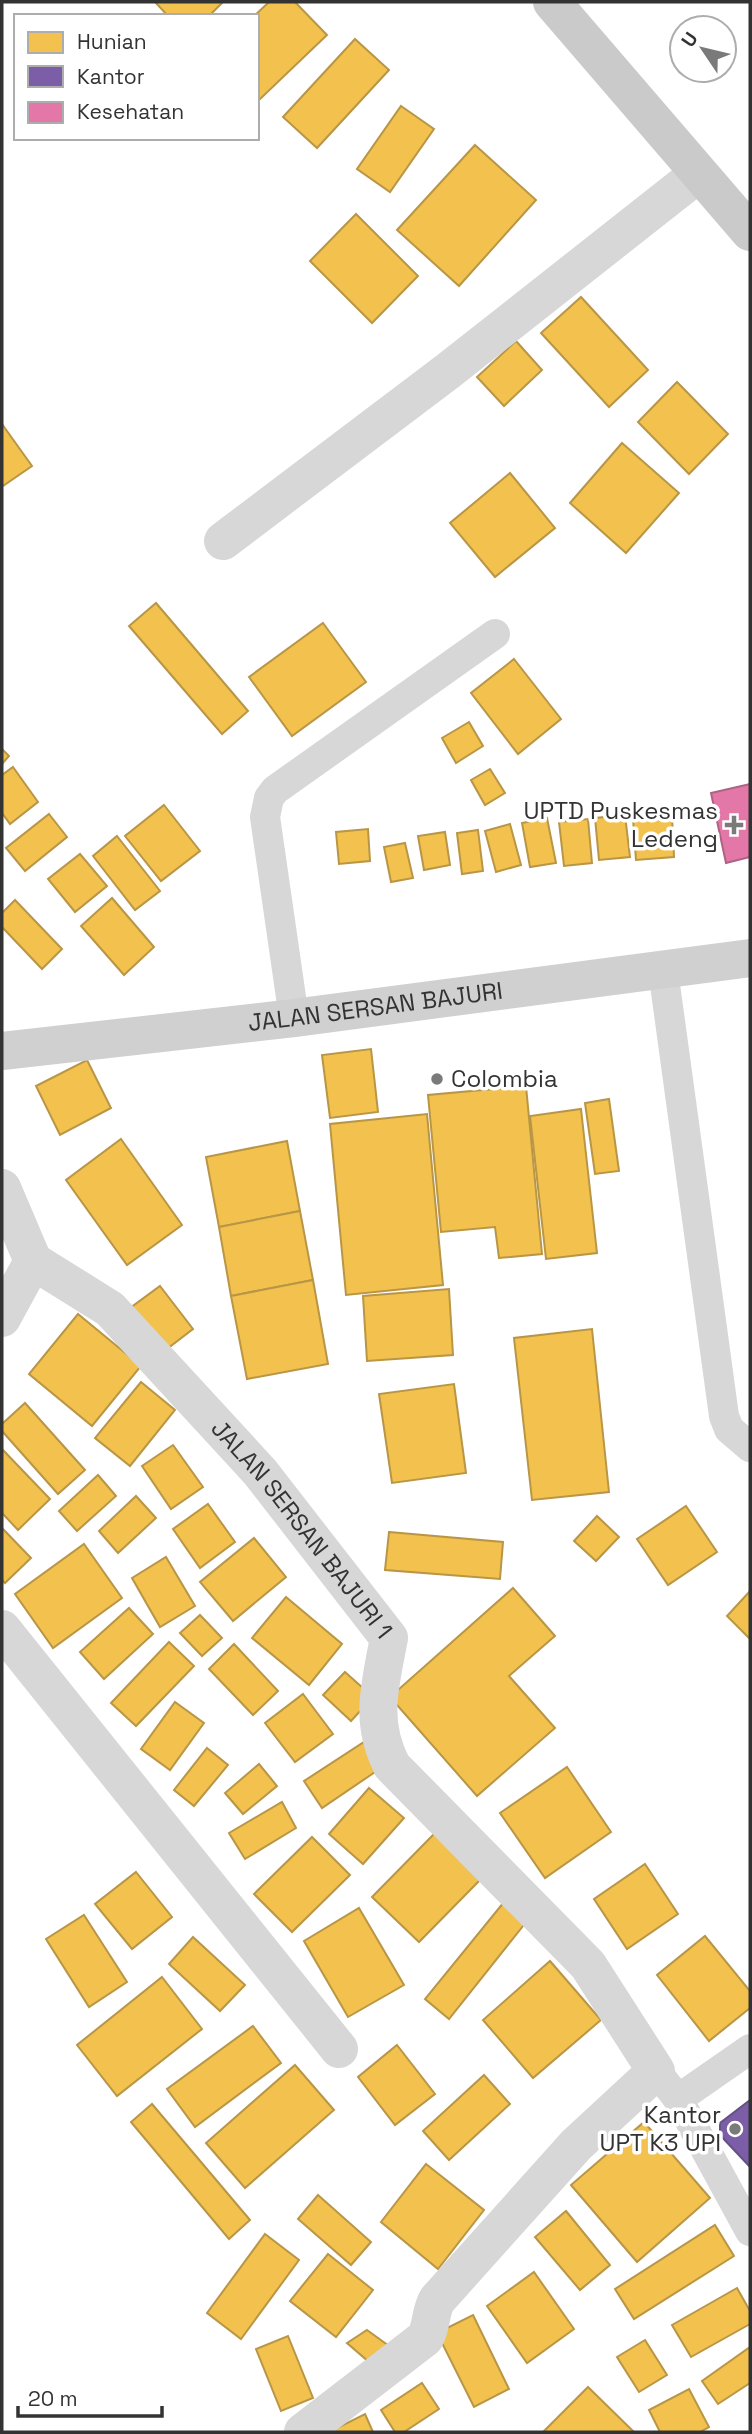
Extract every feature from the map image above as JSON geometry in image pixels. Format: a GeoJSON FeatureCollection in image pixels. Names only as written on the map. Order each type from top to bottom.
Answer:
{"type":"FeatureCollection","features":[{"type":"Feature","properties":{"kind":"main road"},"geometry":{"type":"LineString","coordinates":[[552,2],[750,232]]}},
{"type":"Feature","properties":{"kind":"main road","name":"JALAN SERSAN BAJURI"},"geometry":{"type":"LineString","coordinates":[[2,1051],[294,1018],[750,957]]}},
{"type":"Feature","properties":{"kind":"street"},"geometry":{"type":"LineString","coordinates":[[223,541],[448,371],[698,174]]}},
{"type":"Feature","properties":{"kind":"street"},"geometry":{"type":"LineString","coordinates":[[2,1188],[33,1261],[2,1318]]}},
{"type":"Feature","properties":{"kind":"street","name":"JALAN SERSAN BAJURI 1"},"geometry":{"type":"LineString","coordinates":[[33,1261],[110,1309],[260,1472],[389,1638],[377,1705],[382,1747],[392,1766],[588,1965],[667,2085]]}},
{"type":"Feature","properties":{"kind":"street"},"geometry":{"type":"LineString","coordinates":[[2,1629],[339,2049]]}},
{"type":"Feature","properties":{"kind":"street"},"geometry":{"type":"LineString","coordinates":[[303,2432],[425,2338],[429,2331],[432,2308],[437,2300],[576,2145],[667,2085]]}},
{"type":"Feature","properties":{"kind":"lane"},"geometry":{"type":"LineString","coordinates":[[294,1018],[265,817],[269,798],[275,790],[495,634]]}},
{"type":"Feature","properties":{"kind":"lane"},"geometry":{"type":"LineString","coordinates":[[663,970],[724,1416],[729,1429],[750,1447]]}},
{"type":"Feature","properties":{"kind":"lane"},"geometry":{"type":"LineString","coordinates":[[750,2049],[667,2085],[750,2231]]}},
{"type":"Feature","properties":{"kind":"building: Hunian"},"geometry":{"type":"Polygon","coordinates":[[[155,2],[223,2],[211,14],[166,14],[155,2]]]}},
{"type":"Feature","properties":{"kind":"building: Hunian"},"geometry":{"type":"Polygon","coordinates":[[[269,2],[295,2],[327,35],[259,100],[259,14],[256,14],[269,2]]]}},
{"type":"Feature","properties":{"kind":"building: Hunian"},"geometry":{"type":"Polygon","coordinates":[[[355,39],[389,70],[317,148],[283,117],[355,39]]]}},
{"type":"Feature","properties":{"kind":"building: Hunian"},"geometry":{"type":"Polygon","coordinates":[[[401,106],[434,129],[390,192],[357,169],[401,106]]]}},
{"type":"Feature","properties":{"kind":"building: Hunian"},"geometry":{"type":"Polygon","coordinates":[[[475,145],[536,200],[459,286],[397,230],[475,145]]]}},
{"type":"Feature","properties":{"kind":"building: Hunian"},"geometry":{"type":"Polygon","coordinates":[[[356,214],[418,276],[372,323],[310,261],[356,214]]]}},
{"type":"Feature","properties":{"kind":"building: Hunian"},"geometry":{"type":"Polygon","coordinates":[[[581,297],[648,370],[609,407],[541,333],[581,297]]]}},
{"type":"Feature","properties":{"kind":"building: Hunian"},"geometry":{"type":"Polygon","coordinates":[[[516,341],[542,370],[504,406],[477,377],[516,341]]]}},
{"type":"Feature","properties":{"kind":"building: Hunian"},"geometry":{"type":"Polygon","coordinates":[[[677,382],[728,434],[689,474],[638,422],[677,382]]]}},
{"type":"Feature","properties":{"kind":"building: Hunian"},"geometry":{"type":"Polygon","coordinates":[[[2,424],[32,466],[3,486],[2,485],[2,424]]]}},
{"type":"Feature","properties":{"kind":"building: Hunian"},"geometry":{"type":"Polygon","coordinates":[[[622,443],[679,493],[626,553],[570,503],[622,443]]]}},
{"type":"Feature","properties":{"kind":"building: Hunian"},"geometry":{"type":"Polygon","coordinates":[[[510,473],[555,528],[495,577],[450,523],[510,473]]]}},
{"type":"Feature","properties":{"kind":"building: Hunian"},"geometry":{"type":"Polygon","coordinates":[[[156,603],[248,711],[222,734],[129,626],[156,603]]]}},
{"type":"Feature","properties":{"kind":"building: Hunian"},"geometry":{"type":"Polygon","coordinates":[[[323,623],[366,682],[292,736],[249,677],[323,623]]]}},
{"type":"Feature","properties":{"kind":"building: Hunian"},"geometry":{"type":"Polygon","coordinates":[[[514,659],[561,719],[518,754],[471,693],[514,659]]]}},
{"type":"Feature","properties":{"kind":"building: Hunian"},"geometry":{"type":"Polygon","coordinates":[[[469,722],[483,746],[456,763],[442,738],[469,722]]]}},
{"type":"Feature","properties":{"kind":"building: Hunian"},"geometry":{"type":"Polygon","coordinates":[[[2,749],[9,756],[2,764],[2,749]]]}},
{"type":"Feature","properties":{"kind":"building: Hunian"},"geometry":{"type":"Polygon","coordinates":[[[13,767],[38,802],[10,824],[2,813],[2,775],[13,767]]]}},
{"type":"Feature","properties":{"kind":"building: Hunian"},"geometry":{"type":"Polygon","coordinates":[[[490,769],[505,793],[485,805],[471,780],[490,769]]]}},
{"type":"Feature","properties":{"kind":"building: Hunian"},"geometry":{"type":"Polygon","coordinates":[[[164,805],[200,851],[161,881],[125,836],[164,805]]]}},
{"type":"Feature","properties":{"kind":"building: Hunian"},"geometry":{"type":"Polygon","coordinates":[[[49,814],[67,837],[25,871],[6,848],[49,814]]]}},
{"type":"Feature","properties":{"kind":"building: Hunian"},"geometry":{"type":"Polygon","coordinates":[[[625,815],[630,857],[599,860],[595,818],[625,815]]]}},
{"type":"Feature","properties":{"kind":"building: Hunian"},"geometry":{"type":"Polygon","coordinates":[[[672,816],[674,857],[636,860],[633,819],[672,816]]]}},
{"type":"Feature","properties":{"kind":"building: Hunian"},"geometry":{"type":"Polygon","coordinates":[[[547,818],[556,863],[530,867],[522,823],[547,818]]]}},
{"type":"Feature","properties":{"kind":"building: Hunian"},"geometry":{"type":"Polygon","coordinates":[[[588,819],[592,863],[564,866],[559,822],[588,819]]]}},
{"type":"Feature","properties":{"kind":"building: Hunian"},"geometry":{"type":"Polygon","coordinates":[[[510,824],[521,865],[496,872],[485,831],[510,824]]]}},
{"type":"Feature","properties":{"kind":"building: Hunian"},"geometry":{"type":"Polygon","coordinates":[[[368,829],[370,861],[339,864],[336,832],[368,829]]]}},
{"type":"Feature","properties":{"kind":"building: Hunian"},"geometry":{"type":"Polygon","coordinates":[[[478,830],[483,871],[462,874],[457,833],[478,830]]]}},
{"type":"Feature","properties":{"kind":"building: Hunian"},"geometry":{"type":"Polygon","coordinates":[[[445,832],[450,865],[424,870],[418,836],[445,832]]]}},
{"type":"Feature","properties":{"kind":"building: Hunian"},"geometry":{"type":"Polygon","coordinates":[[[117,836],[160,891],[135,910],[93,856],[117,836]]]}},
{"type":"Feature","properties":{"kind":"building: Hunian"},"geometry":{"type":"Polygon","coordinates":[[[405,843],[413,878],[391,882],[384,847],[405,843]]]}},
{"type":"Feature","properties":{"kind":"building: Hunian"},"geometry":{"type":"Polygon","coordinates":[[[80,854],[107,886],[75,912],[48,879],[80,854]]]}},
{"type":"Feature","properties":{"kind":"building: Hunian"},"geometry":{"type":"Polygon","coordinates":[[[112,898],[154,947],[124,975],[81,926],[112,898]]]}},
{"type":"Feature","properties":{"kind":"building: Hunian"},"geometry":{"type":"Polygon","coordinates":[[[15,900],[62,949],[42,969],[2,927],[2,913],[15,900]]]}},
{"type":"Feature","properties":{"kind":"building: Hunian"},"geometry":{"type":"Polygon","coordinates":[[[371,1049],[378,1112],[330,1118],[322,1055],[371,1049]]]}},
{"type":"Feature","properties":{"kind":"building: Hunian"},"geometry":{"type":"Polygon","coordinates":[[[87,1060],[111,1108],[60,1135],[36,1086],[87,1060]]]}},
{"type":"Feature","properties":{"kind":"building: Hunian"},"geometry":{"type":"Polygon","coordinates":[[[526,1086],[542,1254],[499,1258],[495,1227],[441,1232],[428,1095],[526,1086]]]}},
{"type":"Feature","properties":{"kind":"building: Hunian"},"geometry":{"type":"Polygon","coordinates":[[[609,1099],[619,1171],[595,1174],[585,1103],[609,1099]]]}},
{"type":"Feature","properties":{"kind":"building: Hunian"},"geometry":{"type":"Polygon","coordinates":[[[581,1109],[597,1253],[546,1259],[530,1116],[581,1109]]]}},
{"type":"Feature","properties":{"kind":"building: Hunian"},"geometry":{"type":"Polygon","coordinates":[[[427,1114],[443,1285],[346,1295],[330,1124],[427,1114]]]}},
{"type":"Feature","properties":{"kind":"building: Hunian"},"geometry":{"type":"Polygon","coordinates":[[[121,1139],[182,1225],[127,1265],[66,1180],[121,1139]]]}},
{"type":"Feature","properties":{"kind":"building: Hunian"},"geometry":{"type":"Polygon","coordinates":[[[287,1141],[300,1211],[219,1227],[206,1157],[287,1141]]]}},
{"type":"Feature","properties":{"kind":"building: Hunian"},"geometry":{"type":"Polygon","coordinates":[[[300,1211],[313,1280],[231,1296],[219,1227],[300,1211]]]}},
{"type":"Feature","properties":{"kind":"building: Hunian"},"geometry":{"type":"Polygon","coordinates":[[[313,1280],[328,1364],[247,1379],[231,1296],[313,1280]]]}},
{"type":"Feature","properties":{"kind":"building: Hunian"},"geometry":{"type":"Polygon","coordinates":[[[160,1286],[193,1329],[159,1355],[126,1311],[160,1286]]]}},
{"type":"Feature","properties":{"kind":"building: Hunian"},"geometry":{"type":"Polygon","coordinates":[[[449,1289],[453,1355],[367,1361],[363,1296],[449,1289]]]}},
{"type":"Feature","properties":{"kind":"building: Hunian"},"geometry":{"type":"Polygon","coordinates":[[[78,1314],[141,1366],[92,1426],[29,1374],[78,1314]]]}},
{"type":"Feature","properties":{"kind":"building: Hunian"},"geometry":{"type":"Polygon","coordinates":[[[592,1329],[609,1492],[532,1500],[514,1338],[592,1329]]]}},
{"type":"Feature","properties":{"kind":"building: Hunian"},"geometry":{"type":"Polygon","coordinates":[[[141,1382],[175,1410],[130,1466],[95,1438],[141,1382]]]}},
{"type":"Feature","properties":{"kind":"building: Hunian"},"geometry":{"type":"Polygon","coordinates":[[[454,1384],[466,1473],[392,1483],[379,1394],[454,1384]]]}},
{"type":"Feature","properties":{"kind":"building: Hunian"},"geometry":{"type":"Polygon","coordinates":[[[25,1403],[85,1470],[58,1494],[2,1431],[2,1424],[25,1403]]]}},
{"type":"Feature","properties":{"kind":"building: Hunian"},"geometry":{"type":"Polygon","coordinates":[[[173,1445],[203,1487],[171,1509],[142,1466],[173,1445]]]}},
{"type":"Feature","properties":{"kind":"building: Hunian"},"geometry":{"type":"Polygon","coordinates":[[[2,1449],[50,1499],[18,1530],[2,1513],[2,1449]]]}},
{"type":"Feature","properties":{"kind":"building: Hunian"},"geometry":{"type":"Polygon","coordinates":[[[98,1475],[116,1496],[77,1531],[59,1511],[98,1475]]]}},
{"type":"Feature","properties":{"kind":"building: Hunian"},"geometry":{"type":"Polygon","coordinates":[[[136,1496],[156,1518],[118,1553],[99,1531],[136,1496]]]}},
{"type":"Feature","properties":{"kind":"building: Hunian"},"geometry":{"type":"Polygon","coordinates":[[[208,1504],[235,1542],[200,1568],[173,1529],[208,1504]]]}},
{"type":"Feature","properties":{"kind":"building: Hunian"},"geometry":{"type":"Polygon","coordinates":[[[686,1506],[717,1552],[668,1585],[637,1539],[686,1506]]]}},
{"type":"Feature","properties":{"kind":"building: Hunian"},"geometry":{"type":"Polygon","coordinates":[[[597,1516],[619,1537],[596,1561],[574,1541],[597,1516]]]}},
{"type":"Feature","properties":{"kind":"building: Hunian"},"geometry":{"type":"Polygon","coordinates":[[[2,1528],[31,1558],[5,1583],[2,1580],[2,1528]]]}},
{"type":"Feature","properties":{"kind":"building: Hunian"},"geometry":{"type":"Polygon","coordinates":[[[389,1532],[503,1542],[500,1579],[385,1570],[389,1532]]]}},
{"type":"Feature","properties":{"kind":"building: Hunian"},"geometry":{"type":"Polygon","coordinates":[[[254,1538],[286,1577],[233,1621],[200,1582],[254,1538]]]}},
{"type":"Feature","properties":{"kind":"building: Hunian"},"geometry":{"type":"Polygon","coordinates":[[[84,1544],[122,1598],[53,1648],[15,1594],[84,1544]]]}},
{"type":"Feature","properties":{"kind":"building: Hunian"},"geometry":{"type":"Polygon","coordinates":[[[166,1557],[195,1606],[160,1627],[132,1578],[166,1557]]]}},
{"type":"Feature","properties":{"kind":"building: Hunian"},"geometry":{"type":"Polygon","coordinates":[[[513,1588],[555,1636],[509,1676],[555,1728],[477,1796],[390,1697],[513,1588]]]}},
{"type":"Feature","properties":{"kind":"building: Hunian"},"geometry":{"type":"Polygon","coordinates":[[[750,1591],[750,1639],[727,1616],[750,1591]]]}},
{"type":"Feature","properties":{"kind":"building: Hunian"},"geometry":{"type":"Polygon","coordinates":[[[286,1597],[342,1644],[309,1685],[252,1638],[286,1597]]]}},
{"type":"Feature","properties":{"kind":"building: Hunian"},"geometry":{"type":"Polygon","coordinates":[[[129,1608],[153,1634],[104,1679],[80,1652],[129,1608]]]}},
{"type":"Feature","properties":{"kind":"building: Hunian"},"geometry":{"type":"Polygon","coordinates":[[[200,1615],[222,1638],[202,1656],[180,1633],[200,1615]]]}},
{"type":"Feature","properties":{"kind":"building: Hunian"},"geometry":{"type":"Polygon","coordinates":[[[169,1642],[194,1666],[136,1726],[111,1703],[169,1642]]]}},
{"type":"Feature","properties":{"kind":"building: Hunian"},"geometry":{"type":"Polygon","coordinates":[[[234,1644],[278,1691],[253,1715],[209,1669],[234,1644]]]}},
{"type":"Feature","properties":{"kind":"building: Hunian"},"geometry":{"type":"Polygon","coordinates":[[[345,1672],[373,1697],[351,1721],[323,1695],[345,1672]]]}},
{"type":"Feature","properties":{"kind":"building: Hunian"},"geometry":{"type":"Polygon","coordinates":[[[303,1694],[333,1734],[295,1762],[265,1723],[303,1694]]]}},
{"type":"Feature","properties":{"kind":"building: Hunian"},"geometry":{"type":"Polygon","coordinates":[[[175,1702],[204,1723],[170,1770],[141,1749],[175,1702]]]}},
{"type":"Feature","properties":{"kind":"building: Hunian"},"geometry":{"type":"Polygon","coordinates":[[[364,1742],[381,1768],[322,1808],[304,1781],[364,1742]]]}},
{"type":"Feature","properties":{"kind":"building: Hunian"},"geometry":{"type":"Polygon","coordinates":[[[207,1748],[228,1765],[194,1806],[174,1790],[207,1748]]]}},
{"type":"Feature","properties":{"kind":"building: Hunian"},"geometry":{"type":"Polygon","coordinates":[[[259,1764],[277,1786],[243,1814],[225,1793],[259,1764]]]}},
{"type":"Feature","properties":{"kind":"building: Hunian"},"geometry":{"type":"Polygon","coordinates":[[[567,1767],[611,1832],[545,1878],[500,1813],[567,1767]]]}},
{"type":"Feature","properties":{"kind":"building: Hunian"},"geometry":{"type":"Polygon","coordinates":[[[369,1788],[404,1818],[363,1864],[329,1834],[369,1788]]]}},
{"type":"Feature","properties":{"kind":"building: Hunian"},"geometry":{"type":"Polygon","coordinates":[[[282,1802],[296,1828],[245,1859],[229,1833],[282,1802]]]}},
{"type":"Feature","properties":{"kind":"building: Hunian"},"geometry":{"type":"Polygon","coordinates":[[[434,1834],[481,1879],[419,1942],[372,1897],[434,1834]]]}},
{"type":"Feature","properties":{"kind":"building: Hunian"},"geometry":{"type":"Polygon","coordinates":[[[312,1837],[350,1875],[292,1932],[254,1894],[312,1837]]]}},
{"type":"Feature","properties":{"kind":"building: Hunian"},"geometry":{"type":"Polygon","coordinates":[[[645,1864],[678,1914],[627,1949],[594,1899],[645,1864]]]}},
{"type":"Feature","properties":{"kind":"building: Hunian"},"geometry":{"type":"Polygon","coordinates":[[[136,1872],[172,1917],[132,1949],[95,1904],[136,1872]]]}},
{"type":"Feature","properties":{"kind":"building: Hunian"},"geometry":{"type":"Polygon","coordinates":[[[504,1902],[527,1921],[449,2019],[425,1999],[504,1902]]]}},
{"type":"Feature","properties":{"kind":"building: Hunian"},"geometry":{"type":"Polygon","coordinates":[[[359,1908],[404,1985],[348,2017],[304,1941],[359,1908]]]}},
{"type":"Feature","properties":{"kind":"building: Hunian"},"geometry":{"type":"Polygon","coordinates":[[[84,1915],[127,1982],[89,2007],[46,1939],[84,1915]]]}},
{"type":"Feature","properties":{"kind":"building: Hunian"},"geometry":{"type":"Polygon","coordinates":[[[705,1936],[750,1991],[750,2008],[709,2041],[657,1975],[705,1936]]]}},
{"type":"Feature","properties":{"kind":"building: Hunian"},"geometry":{"type":"Polygon","coordinates":[[[193,1937],[245,1985],[220,2011],[169,1964],[193,1937]]]}},
{"type":"Feature","properties":{"kind":"building: Hunian"},"geometry":{"type":"Polygon","coordinates":[[[550,1961],[601,2020],[533,2078],[483,2020],[550,1961]]]}},
{"type":"Feature","properties":{"kind":"building: Hunian"},"geometry":{"type":"Polygon","coordinates":[[[162,1977],[202,2029],[117,2096],[77,2045],[162,1977]]]}},
{"type":"Feature","properties":{"kind":"building: Hunian"},"geometry":{"type":"Polygon","coordinates":[[[253,2026],[281,2063],[195,2127],[167,2089],[253,2026]]]}},
{"type":"Feature","properties":{"kind":"building: Hunian"},"geometry":{"type":"Polygon","coordinates":[[[397,2045],[435,2094],[395,2125],[358,2077],[397,2045]]]}},
{"type":"Feature","properties":{"kind":"building: Hunian"},"geometry":{"type":"Polygon","coordinates":[[[295,2065],[334,2110],[245,2188],[206,2143],[295,2065]]]}},
{"type":"Feature","properties":{"kind":"building: Hunian"},"geometry":{"type":"Polygon","coordinates":[[[484,2075],[510,2104],[449,2160],[423,2131],[484,2075]]]}},
{"type":"Feature","properties":{"kind":"building: Hunian"},"geometry":{"type":"Polygon","coordinates":[[[152,2104],[250,2220],[229,2239],[131,2122],[152,2104]]]}},
{"type":"Feature","properties":{"kind":"building: Hunian"},"geometry":{"type":"Polygon","coordinates":[[[644,2122],[710,2198],[637,2262],[571,2185],[644,2122]]]}},
{"type":"Feature","properties":{"kind":"building: Hunian"},"geometry":{"type":"Polygon","coordinates":[[[426,2164],[484,2210],[438,2269],[381,2222],[426,2164]]]}},
{"type":"Feature","properties":{"kind":"building: Hunian"},"geometry":{"type":"Polygon","coordinates":[[[318,2195],[371,2242],[351,2265],[298,2219],[318,2195]]]}},
{"type":"Feature","properties":{"kind":"building: Hunian"},"geometry":{"type":"Polygon","coordinates":[[[566,2211],[610,2265],[580,2290],[535,2237],[566,2211]]]}},
{"type":"Feature","properties":{"kind":"building: Hunian"},"geometry":{"type":"Polygon","coordinates":[[[715,2225],[734,2256],[634,2319],[615,2289],[715,2225]]]}},
{"type":"Feature","properties":{"kind":"building: Hunian"},"geometry":{"type":"Polygon","coordinates":[[[265,2234],[299,2260],[241,2339],[207,2313],[265,2234]]]}},
{"type":"Feature","properties":{"kind":"building: Hunian"},"geometry":{"type":"Polygon","coordinates":[[[328,2254],[373,2290],[336,2337],[290,2301],[328,2254]]]}},
{"type":"Feature","properties":{"kind":"building: Hunian"},"geometry":{"type":"Polygon","coordinates":[[[534,2272],[574,2329],[527,2363],[487,2306],[534,2272]]]}},
{"type":"Feature","properties":{"kind":"building: Hunian"},"geometry":{"type":"Polygon","coordinates":[[[737,2288],[750,2311],[750,2324],[691,2357],[672,2325],[737,2288]]]}},
{"type":"Feature","properties":{"kind":"building: Hunian"},"geometry":{"type":"Polygon","coordinates":[[[473,2315],[509,2389],[474,2407],[437,2333],[473,2315]]]}},
{"type":"Feature","properties":{"kind":"building: Hunian"},"geometry":{"type":"Polygon","coordinates":[[[367,2330],[396,2351],[369,2362],[347,2343],[367,2330]]]}},
{"type":"Feature","properties":{"kind":"building: Hunian"},"geometry":{"type":"Polygon","coordinates":[[[288,2336],[313,2398],[281,2411],[256,2349],[288,2336]]]}},
{"type":"Feature","properties":{"kind":"building: Hunian"},"geometry":{"type":"Polygon","coordinates":[[[645,2340],[667,2375],[639,2392],[617,2357],[645,2340]]]}},
{"type":"Feature","properties":{"kind":"building: Hunian"},"geometry":{"type":"Polygon","coordinates":[[[750,2347],[750,2383],[718,2404],[702,2381],[750,2347]]]}},
{"type":"Feature","properties":{"kind":"building: Hunian"},"geometry":{"type":"Polygon","coordinates":[[[422,2383],[439,2409],[404,2432],[395,2432],[381,2410],[422,2383]]]}},
{"type":"Feature","properties":{"kind":"building: Hunian"},"geometry":{"type":"Polygon","coordinates":[[[588,2387],[634,2432],[543,2432],[588,2387]]]}},
{"type":"Feature","properties":{"kind":"building: Hunian"},"geometry":{"type":"Polygon","coordinates":[[[689,2389],[709,2427],[700,2432],[660,2432],[649,2410],[689,2389]]]}},
{"type":"Feature","properties":{"kind":"building: Hunian"},"geometry":{"type":"Polygon","coordinates":[[[365,2414],[373,2432],[336,2432],[335,2429],[365,2414]]]}},
{"type":"Feature","properties":{"kind":"building: Kantor","name":"Kantor UPT K3 UPI"},"geometry":{"type":"Polygon","coordinates":[[[750,2100],[750,2167],[720,2135],[720,2123],[750,2100]]]}},
{"type":"Feature","properties":{"kind":"building: Kesehatan","name":"UPTD Puskesmas Ledeng"},"geometry":{"type":"Polygon","coordinates":[[[750,784],[750,857],[726,863],[711,793],[750,784]]]}},
{"type":"Feature","properties":{"kind":"place","name":"UPTD Puskesmas Ledeng"},"geometry":{"type":"Point","coordinates":[734,825]}},
{"type":"Feature","properties":{"kind":"place","name":"Colombia"},"geometry":{"type":"Point","coordinates":[437,1079]}},
{"type":"Feature","properties":{"kind":"place","name":"Kantor UPT K3 UPI"},"geometry":{"type":"Point","coordinates":[735,2129]}}]}
